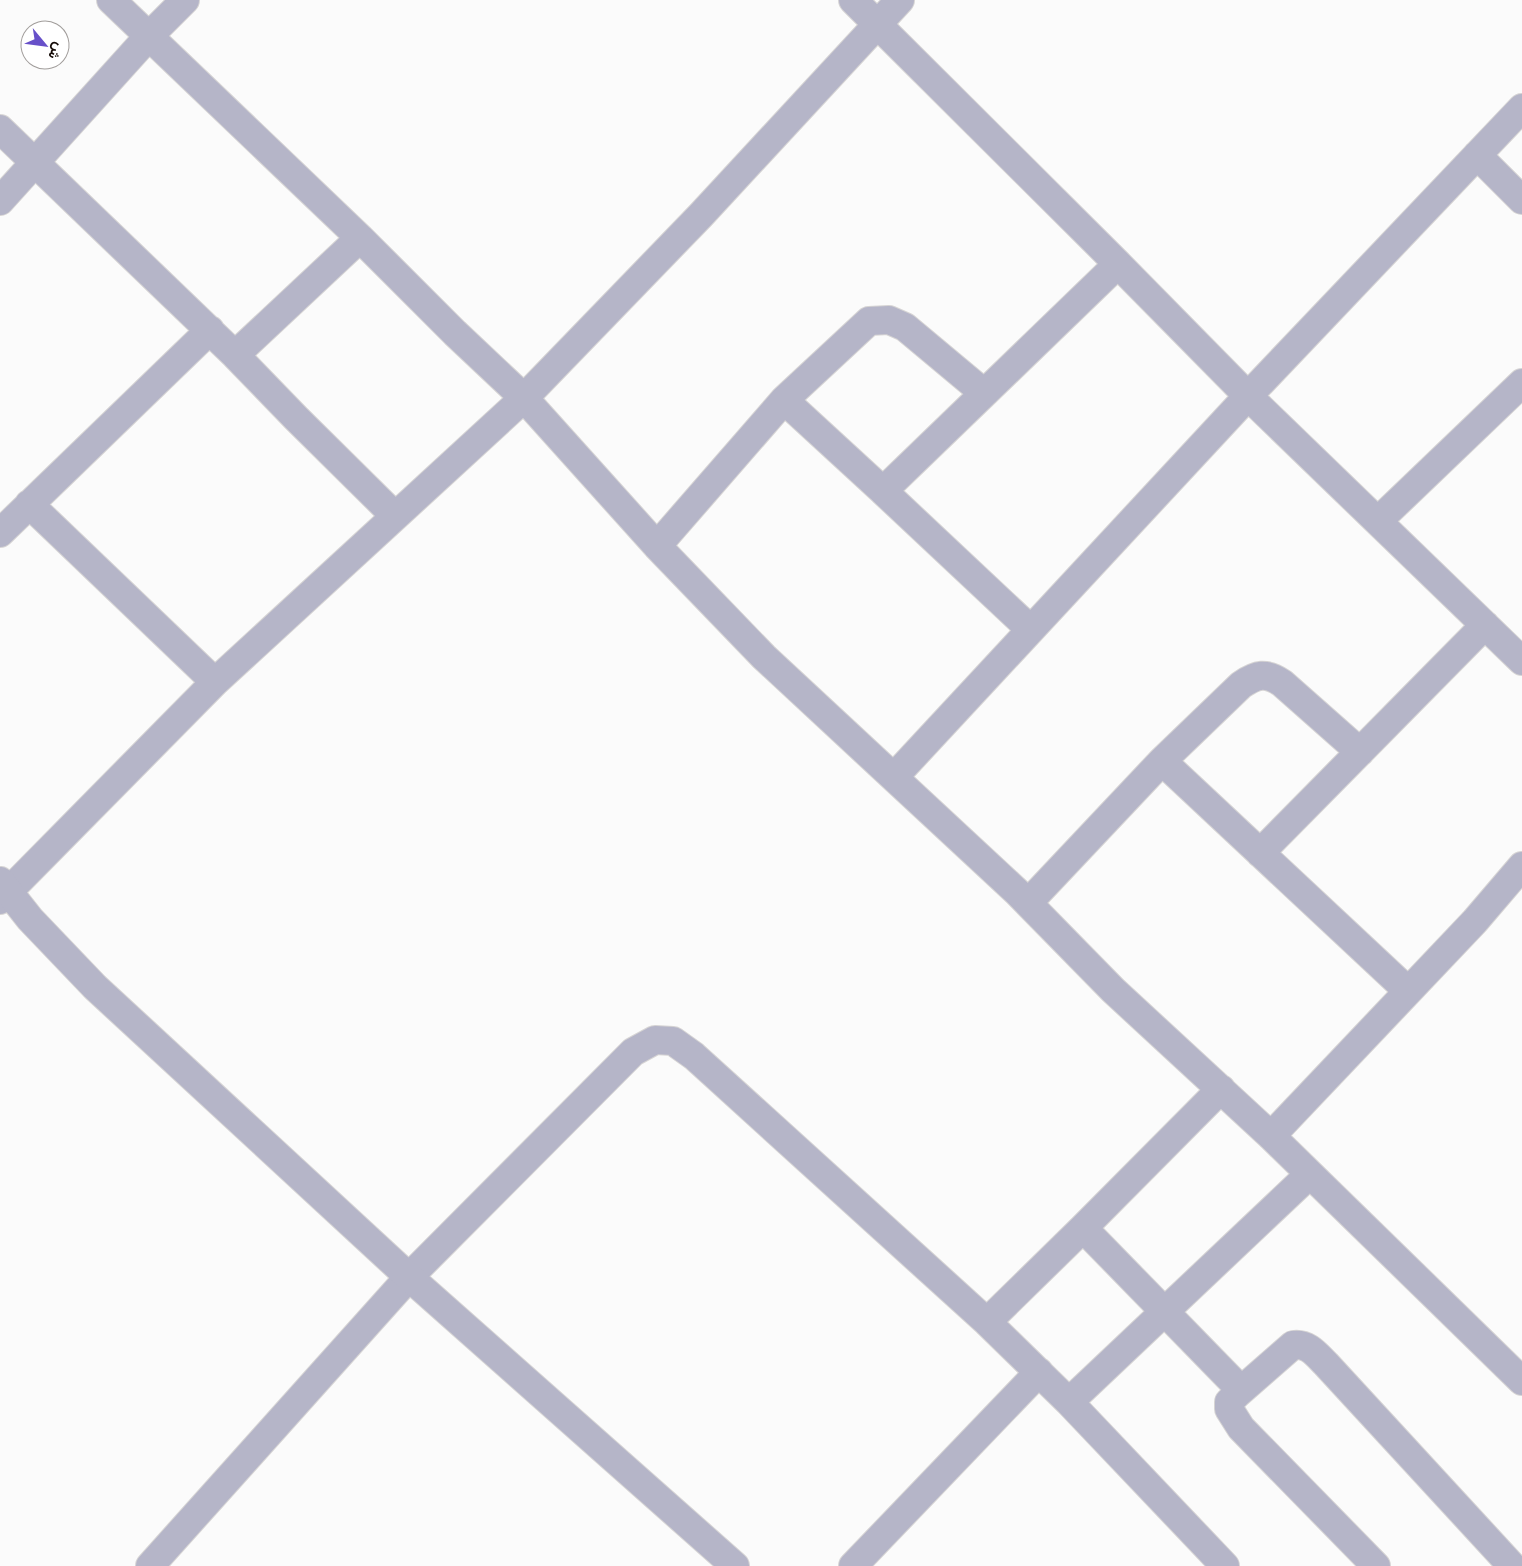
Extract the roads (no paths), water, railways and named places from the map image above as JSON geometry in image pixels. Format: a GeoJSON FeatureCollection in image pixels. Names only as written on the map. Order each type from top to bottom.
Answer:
{"type":"FeatureCollection","features":[{"type":"Feature","properties":{"kind":"street"},"geometry":{"type":"LineString","coordinates":[[110,0],[360,238],[524,398],[657,546],[764,657],[1028,903],[1113,990],[1271,1136],[1522,1381]]}},
{"type":"Feature","properties":{"kind":"street"},"geometry":{"type":"LineString","coordinates":[[0,200],[184,0]]}},
{"type":"Feature","properties":{"kind":"street"},"geometry":{"type":"LineString","coordinates":[[853,0],[1248,396],[1522,661]]}},
{"type":"Feature","properties":{"kind":"street"},"geometry":{"type":"LineString","coordinates":[[735,1566],[408,1277],[95,988],[2,891],[215,682],[524,398],[701,215],[900,0]]}},
{"type":"Feature","properties":{"kind":"street"},"geometry":{"type":"LineString","coordinates":[[894,777],[1248,396],[1522,108]]}},
{"type":"Feature","properties":{"kind":"street"},"geometry":{"type":"LineString","coordinates":[[0,129],[210,330],[395,516]]}},
{"type":"Feature","properties":{"kind":"street"},"geometry":{"type":"LineString","coordinates":[[1477,155],[1522,200]]}},
{"type":"Feature","properties":{"kind":"street"},"geometry":{"type":"LineString","coordinates":[[235,355],[360,238]]}},
{"type":"Feature","properties":{"kind":"street"},"geometry":{"type":"LineString","coordinates":[[883,491],[1118,264]]}},
{"type":"Feature","properties":{"kind":"street"},"geometry":{"type":"LineString","coordinates":[[657,546],[784,400],[870,321],[889,320],[905,327],[984,393]]}},
{"type":"Feature","properties":{"kind":"street"},"geometry":{"type":"LineString","coordinates":[[0,532],[210,330]]}},
{"type":"Feature","properties":{"kind":"street"},"geometry":{"type":"LineString","coordinates":[[1378,521],[1522,383]]}},
{"type":"Feature","properties":{"kind":"street"},"geometry":{"type":"LineString","coordinates":[[784,400],[1030,629]]}},
{"type":"Feature","properties":{"kind":"street"},"geometry":{"type":"LineString","coordinates":[[29,504],[215,682]]}},
{"type":"Feature","properties":{"kind":"street"},"geometry":{"type":"LineString","coordinates":[[1260,853],[1485,625]]}},
{"type":"Feature","properties":{"kind":"street"},"geometry":{"type":"LineString","coordinates":[[1028,903],[1162,761],[1241,685],[1251,678],[1263,675],[1274,678],[1360,752]]}},
{"type":"Feature","properties":{"kind":"street"},"geometry":{"type":"LineString","coordinates":[[1162,761],[1408,990]]}},
{"type":"Feature","properties":{"kind":"street"},"geometry":{"type":"LineString","coordinates":[[1271,1136],[1475,921],[1522,866]]}},
{"type":"Feature","properties":{"kind":"street"},"geometry":{"type":"LineString","coordinates":[[150,1566],[408,1277],[633,1052],[655,1040],[673,1041],[694,1056],[987,1322],[1069,1402],[1224,1566]]}},
{"type":"Feature","properties":{"kind":"street"},"geometry":{"type":"LineString","coordinates":[[987,1322],[1221,1089]]}},
{"type":"Feature","properties":{"kind":"street"},"geometry":{"type":"LineString","coordinates":[[1069,1402],[1310,1174]]}},
{"type":"Feature","properties":{"kind":"street"},"geometry":{"type":"LineString","coordinates":[[1083,1228],[1241,1390]]}},
{"type":"Feature","properties":{"kind":"street"},"geometry":{"type":"LineString","coordinates":[[1376,1566],[1236,1421],[1228,1409],[1230,1402],[1241,1390],[1293,1345],[1301,1344],[1311,1349],[1512,1566]]}},
{"type":"Feature","properties":{"kind":"street"},"geometry":{"type":"LineString","coordinates":[[853,1566],[1039,1372]]}}]}
